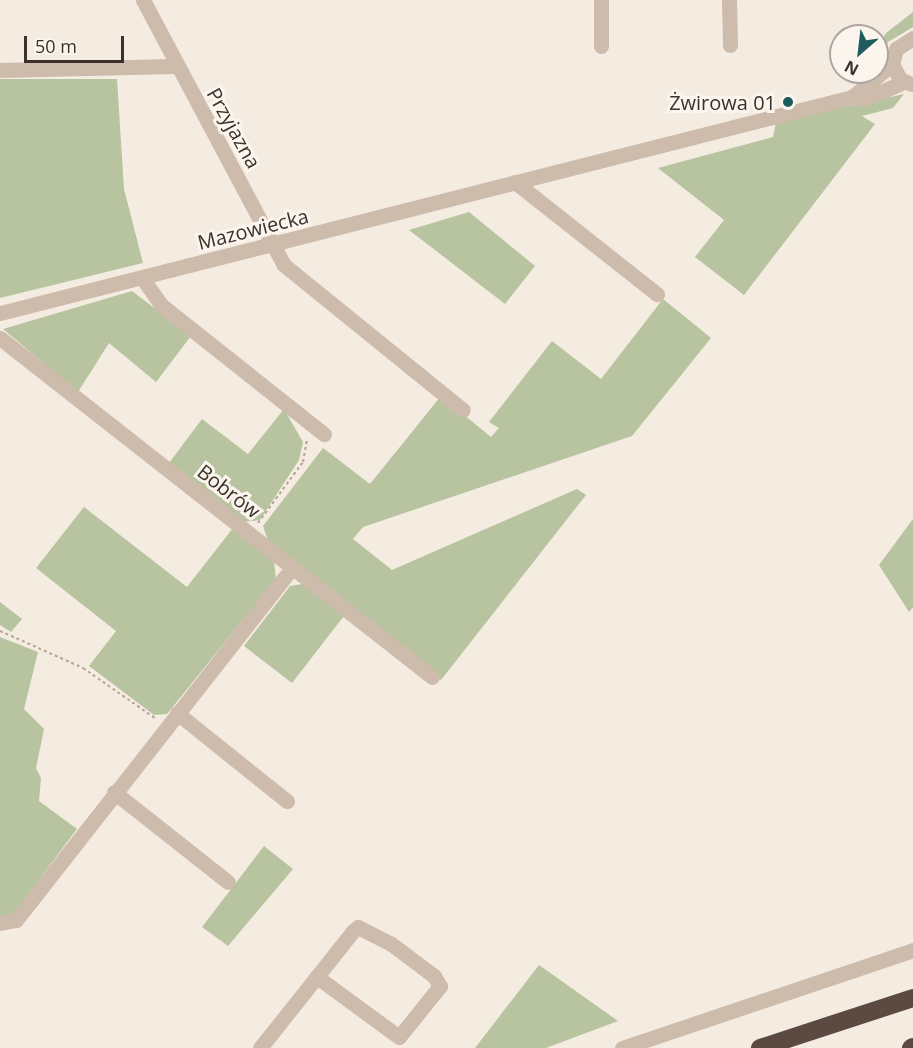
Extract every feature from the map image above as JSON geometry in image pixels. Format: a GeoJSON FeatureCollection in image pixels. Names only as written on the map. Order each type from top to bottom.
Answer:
{"type":"FeatureCollection","features":[{"type":"Feature","properties":{"kind":"highway"},"geometry":{"type":"LineString","coordinates":[[760,1048],[913,998]]}},
{"type":"Feature","properties":{"kind":"street","name":"Przyjazna"},"geometry":{"type":"LineString","coordinates":[[143,0],[175,66],[271,245],[288,269],[463,410]]}},
{"type":"Feature","properties":{"kind":"street"},"geometry":{"type":"LineString","coordinates":[[601,0],[601,46]]}},
{"type":"Feature","properties":{"kind":"street"},"geometry":{"type":"LineString","coordinates":[[729,0],[730,45]]}},
{"type":"Feature","properties":{"kind":"street","name":"Mazowiecka"},"geometry":{"type":"LineString","coordinates":[[852,97],[892,64],[896,49],[913,38]]}},
{"type":"Feature","properties":{"kind":"street","name":"Mazowiecka"},"geometry":{"type":"LineString","coordinates":[[0,313],[143,279],[852,97],[864,99],[909,83],[892,64]]}},
{"type":"Feature","properties":{"kind":"street"},"geometry":{"type":"LineString","coordinates":[[0,70],[175,66]]}},
{"type":"Feature","properties":{"kind":"street"},"geometry":{"type":"LineString","coordinates":[[515,182],[657,294]]}},
{"type":"Feature","properties":{"kind":"street"},"geometry":{"type":"LineString","coordinates":[[143,279],[161,305],[324,434]]}},
{"type":"Feature","properties":{"kind":"street","name":"Bobrów"},"geometry":{"type":"LineString","coordinates":[[0,338],[432,677]]}},
{"type":"Feature","properties":{"kind":"street"},"geometry":{"type":"LineString","coordinates":[[0,923],[16,920],[172,718],[292,568]]}},
{"type":"Feature","properties":{"kind":"street"},"geometry":{"type":"LineString","coordinates":[[172,718],[287,801]]}},
{"type":"Feature","properties":{"kind":"street"},"geometry":{"type":"LineString","coordinates":[[114,792],[228,882]]}},
{"type":"Feature","properties":{"kind":"street"},"geometry":{"type":"LineString","coordinates":[[260,1048],[317,977],[362,927],[434,976],[440,986],[399,1037],[317,977]]}},
{"type":"Feature","properties":{"kind":"street"},"geometry":{"type":"LineString","coordinates":[[622,1048],[913,950]]}},
{"type":"Feature","properties":{"kind":"path"},"geometry":{"type":"LineString","coordinates":[[239,526],[262,522],[303,462],[307,440],[297,412]]}},
{"type":"Feature","properties":{"kind":"path"},"geometry":{"type":"LineString","coordinates":[[0,631],[83,668],[172,718]]}},
{"type":"Feature","properties":{"kind":"green space"},"geometry":{"type":"Polygon","coordinates":[[[913,12],[913,27],[889,41],[889,31],[913,12]]]}},
{"type":"Feature","properties":{"kind":"green space"},"geometry":{"type":"Polygon","coordinates":[[[0,79],[117,79],[124,189],[143,263],[0,298],[0,79]]]}},
{"type":"Feature","properties":{"kind":"green space"},"geometry":{"type":"Polygon","coordinates":[[[904,94],[893,108],[862,116],[875,124],[744,295],[695,257],[724,220],[658,168],[773,137],[776,122],[904,94]]]}},
{"type":"Feature","properties":{"kind":"green space"},"geometry":{"type":"Polygon","coordinates":[[[469,212],[535,266],[505,304],[409,230],[469,212]]]}},
{"type":"Feature","properties":{"kind":"green space"},"geometry":{"type":"Polygon","coordinates":[[[132,291],[191,336],[156,382],[109,343],[78,392],[3,329],[132,291]]]}},
{"type":"Feature","properties":{"kind":"green space"},"geometry":{"type":"Polygon","coordinates":[[[663,299],[711,338],[632,436],[363,527],[353,539],[392,570],[577,489],[586,495],[441,680],[269,544],[263,526],[323,448],[370,484],[441,396],[491,437],[499,428],[489,422],[552,341],[601,379],[663,299]]]}},
{"type":"Feature","properties":{"kind":"green space"},"geometry":{"type":"Polygon","coordinates":[[[284,409],[303,442],[299,460],[260,520],[242,522],[169,463],[202,419],[248,454],[284,409]]]}},
{"type":"Feature","properties":{"kind":"green space"},"geometry":{"type":"Polygon","coordinates":[[[84,507],[187,587],[233,528],[274,561],[276,579],[167,714],[154,715],[89,666],[116,631],[36,568],[84,507]]]}},
{"type":"Feature","properties":{"kind":"green space"},"geometry":{"type":"Polygon","coordinates":[[[913,519],[913,607],[909,612],[879,565],[913,519]]]}},
{"type":"Feature","properties":{"kind":"green space"},"geometry":{"type":"Polygon","coordinates":[[[302,584],[344,616],[292,683],[244,646],[290,586],[302,584]]]}},
{"type":"Feature","properties":{"kind":"green space"},"geometry":{"type":"Polygon","coordinates":[[[0,602],[22,619],[11,632],[0,625],[0,602]]]}},
{"type":"Feature","properties":{"kind":"green space"},"geometry":{"type":"Polygon","coordinates":[[[0,637],[38,652],[24,709],[44,729],[36,768],[41,778],[39,801],[77,829],[14,913],[0,918],[0,637]]]}},
{"type":"Feature","properties":{"kind":"green space"},"geometry":{"type":"Polygon","coordinates":[[[264,846],[293,869],[228,946],[202,927],[264,846]]]}},
{"type":"Feature","properties":{"kind":"green space"},"geometry":{"type":"Polygon","coordinates":[[[539,965],[618,1021],[546,1048],[475,1048],[539,965]]]}},
{"type":"Feature","properties":{"kind":"place","name":"Żwirowa 01"},"geometry":{"type":"Point","coordinates":[788,102]}}]}
